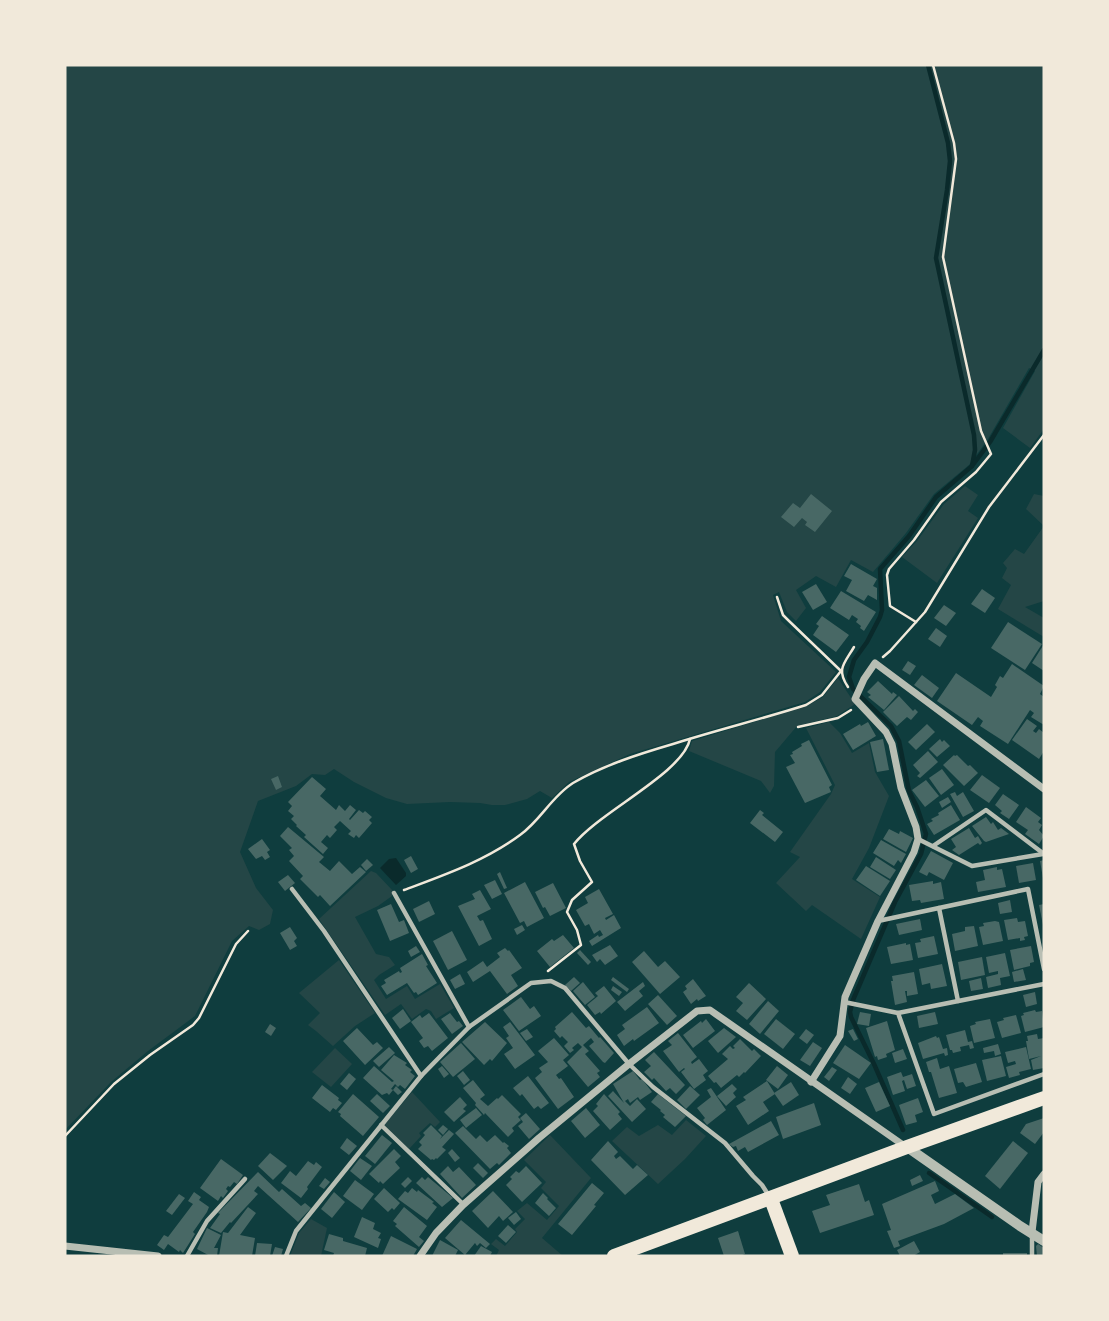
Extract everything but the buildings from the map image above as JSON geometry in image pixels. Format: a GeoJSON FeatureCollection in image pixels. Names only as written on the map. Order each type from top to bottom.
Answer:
{"type":"FeatureCollection","features":[{"type":"Feature","properties":{"kind":"main road"},"geometry":{"type":"LineString","coordinates":[[614,1256],[1044,1098]]}},
{"type":"Feature","properties":{"kind":"main road"},"geometry":{"type":"LineString","coordinates":[[771,1199],[792,1256]]}},
{"type":"Feature","properties":{"kind":"street"},"geometry":{"type":"LineString","coordinates":[[811,1082],[840,1037],[881,920],[914,852],[925,842],[916,827],[901,788],[892,744],[886,732],[858,697],[864,679],[875,663],[1044,789]]}},
{"type":"Feature","properties":{"kind":"street"},"geometry":{"type":"LineString","coordinates":[[420,1256],[436,1233],[463,1205],[539,1138],[697,1011],[710,1010],[1044,1241]]}},
{"type":"Feature","properties":{"kind":"street"},"geometry":{"type":"LineString","coordinates":[[1032,1233],[1038,1182],[1044,1174]]}},
{"type":"Feature","properties":{"kind":"street"},"geometry":{"type":"LineString","coordinates":[[65,1246],[158,1256]]}},
{"type":"Feature","properties":{"kind":"lane"},"geometry":{"type":"LineString","coordinates":[[925,842],[986,810],[1044,854]]}},
{"type":"Feature","properties":{"kind":"lane"},"geometry":{"type":"LineString","coordinates":[[925,842],[972,866],[1044,854]]}},
{"type":"Feature","properties":{"kind":"lane"},"geometry":{"type":"LineString","coordinates":[[292,889],[324,931],[421,1076]]}},
{"type":"Feature","properties":{"kind":"lane"},"geometry":{"type":"LineString","coordinates":[[881,920],[1028,889],[1044,969]]}},
{"type":"Feature","properties":{"kind":"lane"},"geometry":{"type":"LineString","coordinates":[[394,893],[469,1027]]}},
{"type":"Feature","properties":{"kind":"lane"},"geometry":{"type":"LineString","coordinates":[[939,908],[958,1001]]}},
{"type":"Feature","properties":{"kind":"lane"},"geometry":{"type":"LineString","coordinates":[[286,1256],[296,1231],[421,1076],[469,1027],[531,983],[545,981],[565,988],[629,1063],[653,1087],[725,1143],[771,1199]]}},
{"type":"Feature","properties":{"kind":"lane"},"geometry":{"type":"LineString","coordinates":[[850,1003],[898,1013],[1044,984]]}},
{"type":"Feature","properties":{"kind":"lane"},"geometry":{"type":"LineString","coordinates":[[898,1013],[934,1114],[1044,1074]]}},
{"type":"Feature","properties":{"kind":"lane"},"geometry":{"type":"LineString","coordinates":[[380,1125],[463,1205]]}},
{"type":"Feature","properties":{"kind":"lane"},"geometry":{"type":"LineString","coordinates":[[187,1256],[207,1221],[245,1179]]}},
{"type":"Feature","properties":{"kind":"lane"},"geometry":{"type":"LineString","coordinates":[[1032,1233],[1032,1256]]}},
{"type":"Feature","properties":{"kind":"path"},"geometry":{"type":"LineString","coordinates":[[916,622],[890,606],[887,575],[889,569],[941,502],[976,472],[991,454],[981,431],[943,257],[956,159],[933,65]]}},
{"type":"Feature","properties":{"kind":"path"},"geometry":{"type":"LineString","coordinates":[[875,663],[890,652],[925,612],[989,507],[1044,435]]}},
{"type":"Feature","properties":{"kind":"path"},"geometry":{"type":"LineString","coordinates":[[777,597],[783,615],[841,671],[842,678],[858,697],[838,718],[798,727]]}},
{"type":"Feature","properties":{"kind":"path"},"geometry":{"type":"LineString","coordinates":[[394,893],[457,870],[519,836],[571,784],[631,757],[806,705],[822,695],[841,671],[854,647]]}},
{"type":"Feature","properties":{"kind":"path"},"geometry":{"type":"LineString","coordinates":[[545,981],[546,973],[581,945],[567,912],[572,900],[592,882],[574,844],[607,814],[670,768],[686,750],[690,739]]}},
{"type":"Feature","properties":{"kind":"path"},"geometry":{"type":"LineString","coordinates":[[65,1136],[114,1084],[193,1026],[236,944],[248,931]]}},
{"type":"Feature","properties":{"kind":"shaded area"},"geometry":{"type":"Polygon","coordinates":[[[65,65],[1044,65],[1044,429],[1030,448],[1003,428],[1035,371],[1029,368],[988,439],[969,465],[934,494],[873,572],[851,560],[836,587],[816,576],[796,590],[806,608],[796,621],[787,612],[779,592],[773,595],[781,621],[836,672],[820,692],[805,702],[630,754],[569,782],[552,798],[540,791],[527,799],[505,805],[450,802],[407,804],[386,798],[334,769],[325,775],[312,774],[296,786],[258,801],[240,852],[256,888],[273,910],[270,924],[259,930],[249,926],[232,941],[195,1016],[111,1082],[65,1130],[65,65]]]}},
{"type":"Feature","properties":{"kind":"shaded area"},"geometry":{"type":"Polygon","coordinates":[[[965,486],[978,495],[968,511],[978,518],[937,583],[902,557],[944,504],[965,486]]]}},
{"type":"Feature","properties":{"kind":"shaded area"},"geometry":{"type":"Polygon","coordinates":[[[1034,494],[1044,496],[1044,526],[1026,509],[1034,494]]]}},
{"type":"Feature","properties":{"kind":"shaded area"},"geometry":{"type":"Polygon","coordinates":[[[1044,526],[1044,601],[1025,607],[1044,618],[1044,637],[998,609],[1011,585],[1002,578],[1007,568],[1003,563],[1015,549],[1024,554],[1044,526]]]}},
{"type":"Feature","properties":{"kind":"shaded area"},"geometry":{"type":"Polygon","coordinates":[[[838,678],[855,704],[837,716],[797,726],[775,752],[774,786],[770,793],[761,781],[689,751],[692,741],[807,706],[823,697],[838,678]]]}},
{"type":"Feature","properties":{"kind":"shaded area"},"geometry":{"type":"Polygon","coordinates":[[[829,722],[840,733],[852,753],[869,743],[875,772],[889,796],[869,848],[852,879],[880,897],[861,939],[812,905],[806,911],[776,883],[800,857],[790,852],[835,785],[806,728],[829,722]]]}},
{"type":"Feature","properties":{"kind":"shaded area"},"geometry":{"type":"Polygon","coordinates":[[[396,858],[406,876],[396,885],[380,868],[389,859],[396,858]]]}},
{"type":"Feature","properties":{"kind":"shaded area"},"geometry":{"type":"Polygon","coordinates":[[[371,871],[393,891],[392,896],[378,906],[355,917],[376,954],[389,957],[395,965],[374,980],[386,999],[407,986],[415,999],[440,984],[454,1008],[436,1019],[431,1011],[426,1009],[412,1019],[401,1004],[385,1015],[319,919],[371,871]]]}},
{"type":"Feature","properties":{"kind":"shaded area"},"geometry":{"type":"Polygon","coordinates":[[[339,960],[375,1013],[355,1026],[333,1046],[308,1025],[320,1013],[299,993],[339,960]]]}},
{"type":"Feature","properties":{"kind":"shaded area"},"geometry":{"type":"Polygon","coordinates":[[[335,1048],[352,1064],[331,1087],[312,1072],[335,1048]]]}},
{"type":"Feature","properties":{"kind":"shaded area"},"geometry":{"type":"Polygon","coordinates":[[[412,1092],[440,1122],[435,1127],[430,1123],[419,1133],[421,1136],[409,1149],[384,1125],[412,1092]]]}},
{"type":"Feature","properties":{"kind":"shaded area"},"geometry":{"type":"Polygon","coordinates":[[[686,1120],[706,1136],[658,1184],[612,1141],[627,1127],[639,1136],[658,1125],[672,1135],[686,1120]]]}},
{"type":"Feature","properties":{"kind":"shaded area"},"geometry":{"type":"Polygon","coordinates":[[[550,1135],[591,1178],[542,1238],[563,1256],[496,1256],[499,1250],[491,1244],[496,1239],[505,1246],[525,1219],[517,1211],[527,1203],[547,1220],[559,1206],[541,1188],[546,1182],[524,1160],[550,1135]]]}},
{"type":"Feature","properties":{"kind":"shaded area"},"geometry":{"type":"Polygon","coordinates":[[[311,1219],[327,1228],[321,1256],[290,1256],[299,1233],[311,1219]]]}},
{"type":"Feature","properties":{"kind":"waterway"},"geometry":{"type":"LineString","coordinates":[[928,65],[950,161],[936,258],[974,435],[972,466]]}},
{"type":"Feature","properties":{"kind":"waterway"},"geometry":{"type":"LineString","coordinates":[[903,1130],[850,1012],[895,902],[921,854],[926,834],[909,791],[899,741],[891,726],[853,689],[849,677],[854,660],[880,617],[880,569],[909,536],[936,497],[972,466],[990,442],[1044,350]]}},
{"type":"Feature","properties":{"kind":"waterway"},"geometry":{"type":"LineString","coordinates":[[929,1173],[992,1217]]}}]}
